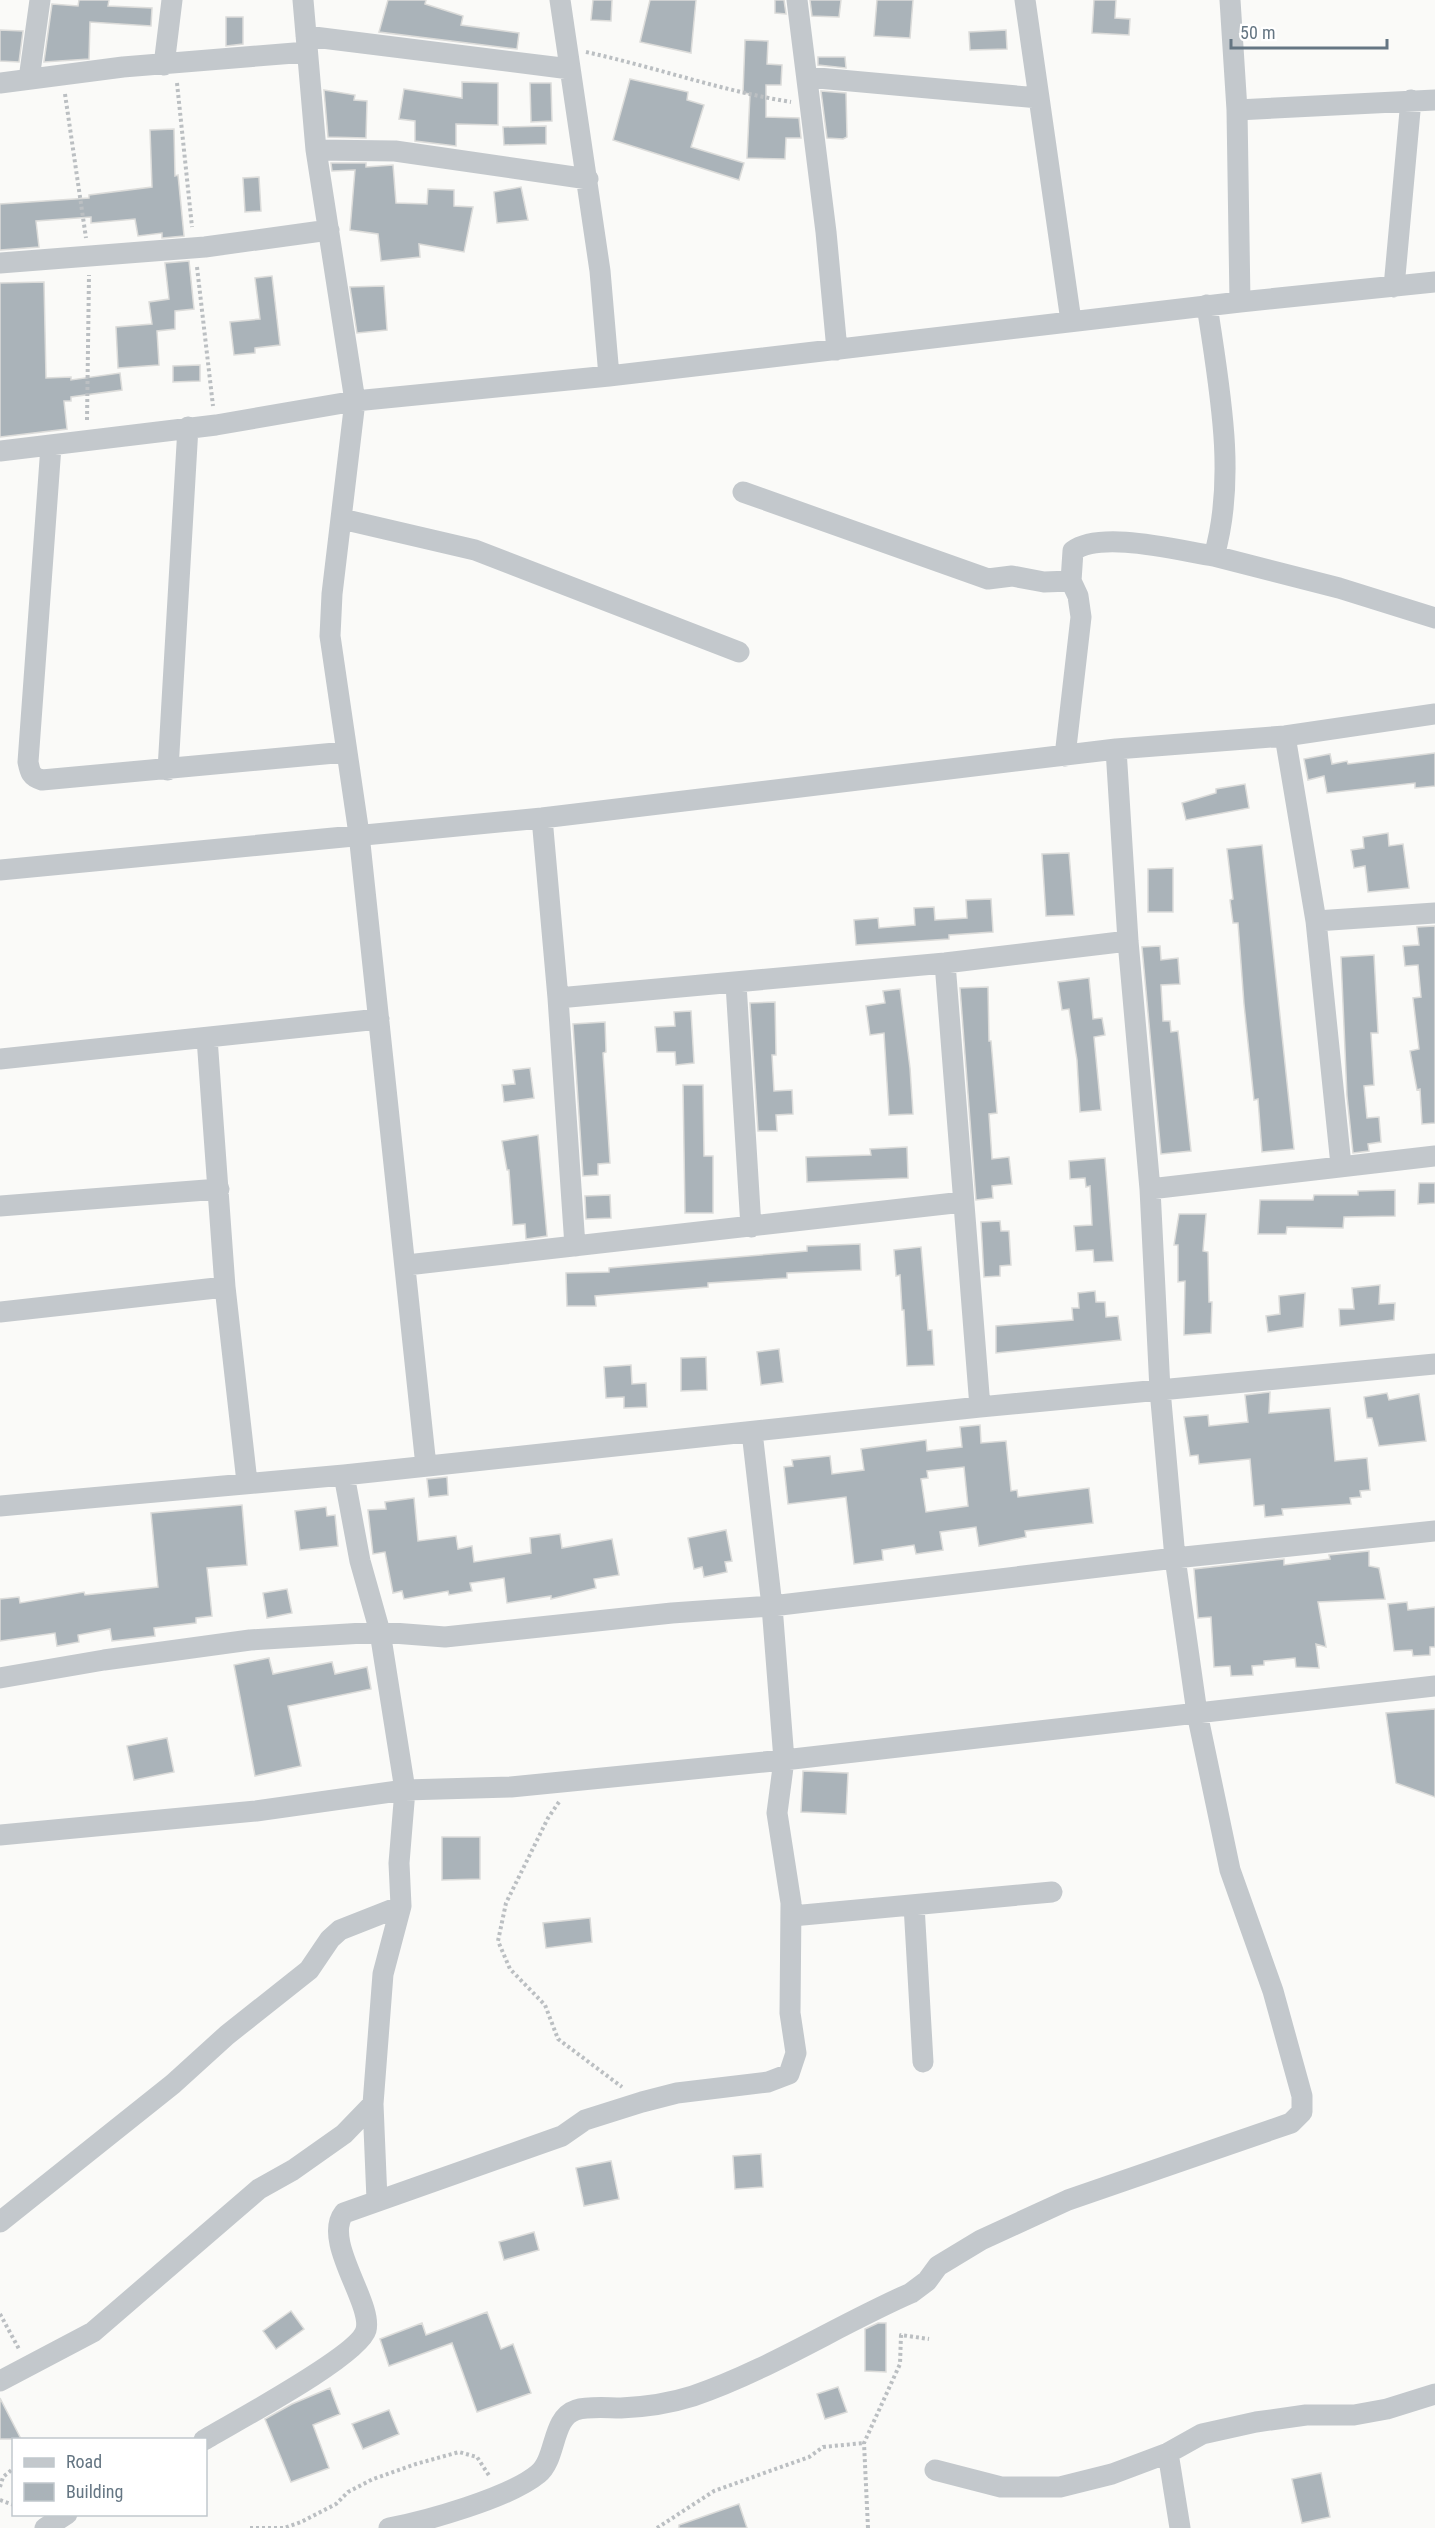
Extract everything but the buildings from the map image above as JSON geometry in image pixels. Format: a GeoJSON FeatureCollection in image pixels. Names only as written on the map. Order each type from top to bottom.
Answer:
{"type":"FeatureCollection","features":[{"type":"Feature","properties":{"kind":"street"},"geometry":{"type":"LineString","coordinates":[[29,79],[40,0]]}},
{"type":"Feature","properties":{"kind":"street"},"geometry":{"type":"LineString","coordinates":[[164,64],[172,0]]}},
{"type":"Feature","properties":{"kind":"street"},"geometry":{"type":"LineString","coordinates":[[303,0],[316,150],[355,401],[332,594],[330,636],[359,834],[426,1466]]}},
{"type":"Feature","properties":{"kind":"street"},"geometry":{"type":"LineString","coordinates":[[560,0],[600,271],[609,376]]}},
{"type":"Feature","properties":{"kind":"street"},"geometry":{"type":"LineString","coordinates":[[797,0],[826,232],[837,350]]}},
{"type":"Feature","properties":{"kind":"street"},"geometry":{"type":"LineString","coordinates":[[1025,0],[1071,321]]}},
{"type":"Feature","properties":{"kind":"street"},"geometry":{"type":"LineString","coordinates":[[1230,0],[1237,110],[1240,302]]}},
{"type":"Feature","properties":{"kind":"street"},"geometry":{"type":"LineString","coordinates":[[0,83],[164,64],[306,44],[569,59]]}},
{"type":"Feature","properties":{"kind":"street"},"geometry":{"type":"LineString","coordinates":[[807,77],[1039,98]]}},
{"type":"Feature","properties":{"kind":"street"},"geometry":{"type":"LineString","coordinates":[[1394,287],[1411,100]]}},
{"type":"Feature","properties":{"kind":"street"},"geometry":{"type":"LineString","coordinates":[[1237,110],[1435,100]]}},
{"type":"Feature","properties":{"kind":"street"},"geometry":{"type":"LineString","coordinates":[[316,150],[395,151],[588,179]]}},
{"type":"Feature","properties":{"kind":"street"},"geometry":{"type":"LineString","coordinates":[[0,263],[205,247],[329,230]]}},
{"type":"Feature","properties":{"kind":"street"},"geometry":{"type":"LineString","coordinates":[[0,451],[188,427],[355,401],[609,376],[1207,305],[1435,282]]}},
{"type":"Feature","properties":{"kind":"street"},"geometry":{"type":"LineString","coordinates":[[1207,305],[1223,411],[1222,529],[1214,556]]}},
{"type":"Feature","properties":{"kind":"street"},"geometry":{"type":"LineString","coordinates":[[168,770],[188,427]]}},
{"type":"Feature","properties":{"kind":"street"},"geometry":{"type":"LineString","coordinates":[[51,446],[29,750],[30,772],[34,778],[42,780],[168,770],[346,752]]}},
{"type":"Feature","properties":{"kind":"street"},"geometry":{"type":"LineString","coordinates":[[743,492],[988,579],[1012,576],[1044,582],[1071,581]]}},
{"type":"Feature","properties":{"kind":"street"},"geometry":{"type":"LineString","coordinates":[[342,519],[475,550],[739,652]]}},
{"type":"Feature","properties":{"kind":"street"},"geometry":{"type":"LineString","coordinates":[[1065,756],[1081,617],[1078,596],[1071,581],[1073,551],[1084,544],[1120,543],[1214,556],[1339,588],[1435,618]]}},
{"type":"Feature","properties":{"kind":"street"},"geometry":{"type":"LineString","coordinates":[[0,870],[542,818],[1116,749],[1285,736],[1435,714]]}},
{"type":"Feature","properties":{"kind":"street"},"geometry":{"type":"LineString","coordinates":[[1285,736],[1316,921],[1341,1165]]}},
{"type":"Feature","properties":{"kind":"street"},"geometry":{"type":"LineString","coordinates":[[389,2528],[418,2523],[522,2485],[540,2473],[549,2460],[564,2418],[575,2410],[634,2407],[691,2396],[730,2381],[911,2293],[927,2281],[938,2266],[981,2240],[1068,2200],[1291,2123],[1302,2112],[1302,2096],[1273,1991],[1230,1870],[1197,1713],[1175,1558],[1160,1390],[1150,1189],[1128,941],[1116,749]]}},
{"type":"Feature","properties":{"kind":"street"},"geometry":{"type":"LineString","coordinates":[[542,818],[558,998],[575,1246]]}},
{"type":"Feature","properties":{"kind":"street"},"geometry":{"type":"LineString","coordinates":[[1316,921],[1435,914]]}},
{"type":"Feature","properties":{"kind":"street"},"geometry":{"type":"LineString","coordinates":[[558,998],[736,984],[945,963],[1128,941]]}},
{"type":"Feature","properties":{"kind":"street"},"geometry":{"type":"LineString","coordinates":[[945,963],[980,1407]]}},
{"type":"Feature","properties":{"kind":"street"},"geometry":{"type":"LineString","coordinates":[[736,984],[751,1227]]}},
{"type":"Feature","properties":{"kind":"street"},"geometry":{"type":"LineString","coordinates":[[0,1059],[379,1019]]}},
{"type":"Feature","properties":{"kind":"street"},"geometry":{"type":"LineString","coordinates":[[207,1038],[225,1287],[247,1482]]}},
{"type":"Feature","properties":{"kind":"street"},"geometry":{"type":"LineString","coordinates":[[1150,1189],[1341,1165],[1435,1156]]}},
{"type":"Feature","properties":{"kind":"street"},"geometry":{"type":"LineString","coordinates":[[0,1206],[219,1189]]}},
{"type":"Feature","properties":{"kind":"street"},"geometry":{"type":"LineString","coordinates":[[406,1265],[963,1202]]}},
{"type":"Feature","properties":{"kind":"street"},"geometry":{"type":"LineString","coordinates":[[0,1312],[225,1287]]}},
{"type":"Feature","properties":{"kind":"street"},"geometry":{"type":"LineString","coordinates":[[0,1506],[344,1475],[980,1407],[1435,1364]]}},
{"type":"Feature","properties":{"kind":"street"},"geometry":{"type":"LineString","coordinates":[[206,2438],[328,2367],[353,2347],[363,2335],[366,2322],[348,2271],[338,2228],[344,2213],[377,2200],[429,2185],[534,2144],[562,2136],[585,2120],[642,2102],[677,2093],[768,2082],[789,2074],[796,2053],[790,2013],[792,1916],[777,1813],[784,1760],[772,1606],[752,1432]]}},
{"type":"Feature","properties":{"kind":"street"},"geometry":{"type":"LineString","coordinates":[[344,1475],[360,1561],[380,1632],[405,1790],[399,1863],[401,1906],[383,1974],[373,2104],[377,2200]]}},
{"type":"Feature","properties":{"kind":"street"},"geometry":{"type":"LineString","coordinates":[[0,1678],[104,1660],[250,1640],[380,1632],[446,1636],[672,1613],[772,1606],[1175,1558],[1435,1531]]}},
{"type":"Feature","properties":{"kind":"street"},"geometry":{"type":"LineString","coordinates":[[0,1835],[256,1811],[405,1790],[511,1787],[784,1760],[1435,1686]]}},
{"type":"Feature","properties":{"kind":"street"},"geometry":{"type":"LineString","coordinates":[[792,1916],[1052,1892]]}},
{"type":"Feature","properties":{"kind":"street"},"geometry":{"type":"LineString","coordinates":[[914,1905],[923,2062]]}},
{"type":"Feature","properties":{"kind":"street"},"geometry":{"type":"LineString","coordinates":[[0,2222],[148,2105],[309,1970],[340,1930],[401,1906]]}},
{"type":"Feature","properties":{"kind":"street"},"geometry":{"type":"LineString","coordinates":[[0,2380],[93,2332],[260,2189],[293,2170],[344,2134],[373,2104]]}},
{"type":"Feature","properties":{"kind":"street"},"geometry":{"type":"LineString","coordinates":[[934,2470],[1001,2487],[1060,2487],[1112,2474],[1168,2453],[1202,2434],[1256,2422],[1306,2415],[1354,2415],[1435,2394]]}},
{"type":"Feature","properties":{"kind":"street"},"geometry":{"type":"LineString","coordinates":[[1168,2453],[1180,2528]]}},
{"type":"Feature","properties":{"kind":"street"},"geometry":{"type":"LineString","coordinates":[[45,2528],[64,2516]]}},
{"type":"Feature","properties":{"kind":"path"},"geometry":{"type":"LineString","coordinates":[[569,59],[631,62],[740,94],[810,105]]}},
{"type":"Feature","properties":{"kind":"path"},"geometry":{"type":"LineString","coordinates":[[574,1780],[548,1818],[506,1903],[498,1941],[510,1969],[545,2005],[558,2039],[642,2102]]}},
{"type":"Feature","properties":{"kind":"path"},"geometry":{"type":"LineString","coordinates":[[0,2314],[27,2366]]}},
{"type":"Feature","properties":{"kind":"path"},"geometry":{"type":"LineString","coordinates":[[868,2528],[864,2443],[900,2364],[901,2336],[929,2339]]}},
{"type":"Feature","properties":{"kind":"path"},"geometry":{"type":"LineString","coordinates":[[657,2528],[714,2491],[809,2457],[823,2447],[864,2443]]}},
{"type":"Feature","properties":{"kind":"path"},"geometry":{"type":"LineString","coordinates":[[250,2528],[284,2528],[301,2522],[319,2514],[348,2492],[373,2479],[459,2452],[477,2457],[500,2494]]}},
{"type":"Feature","properties":{"kind":"path"},"geometry":{"type":"LineString","coordinates":[[0,2487],[3,2477],[12,2470]]}}]}
